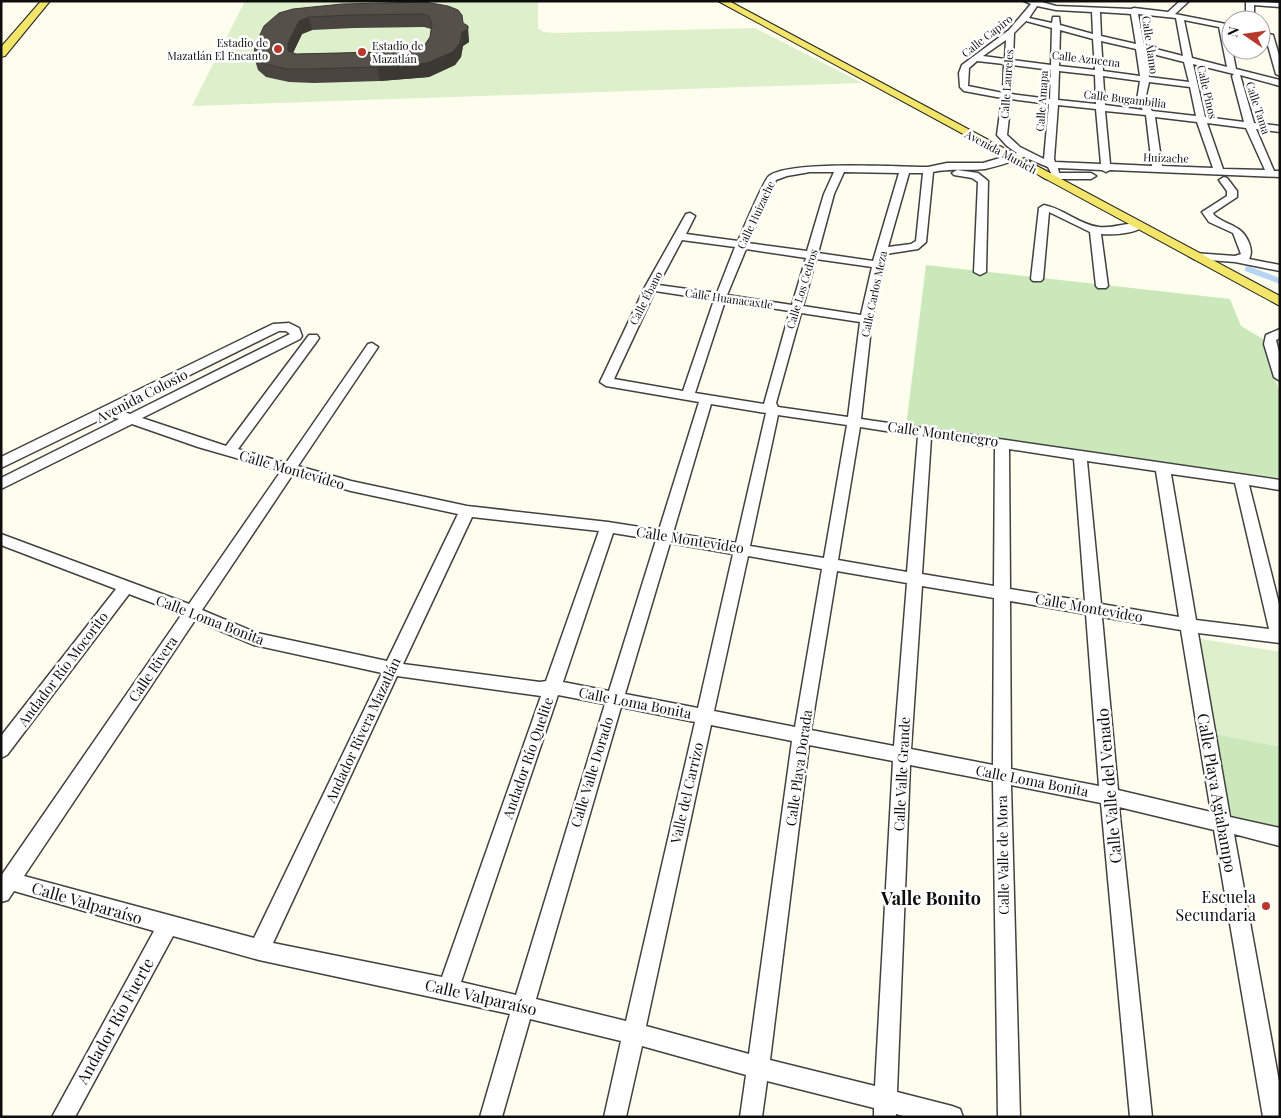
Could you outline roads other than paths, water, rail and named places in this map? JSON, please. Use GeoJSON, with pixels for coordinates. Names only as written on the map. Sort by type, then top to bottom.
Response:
{"type":"FeatureCollection","features":[{"type":"Feature","properties":{"kind":"main road"},"geometry":{"type":"LineString","coordinates":[[1,54],[46,1]]}},
{"type":"Feature","properties":{"kind":"main road","name":"Avenida Munich"},"geometry":{"type":"LineString","coordinates":[[722,1],[1013,158],[1052,173],[1139,226],[1280,302]]}},
{"type":"Feature","properties":{"kind":"street"},"geometry":{"type":"LineString","coordinates":[[1113,1],[1116,10]]}},
{"type":"Feature","properties":{"kind":"street"},"geometry":{"type":"LineString","coordinates":[[1156,1],[1162,13]]}},
{"type":"Feature","properties":{"kind":"street"},"geometry":{"type":"LineString","coordinates":[[1175,15],[1185,1]]}},
{"type":"Feature","properties":{"kind":"street"},"geometry":{"type":"LineString","coordinates":[[1031,2],[1056,8],[1072,5],[1096,10],[1134,10],[1162,13],[1221,25]]}},
{"type":"Feature","properties":{"kind":"street","name":"Calle Capiro"},"geometry":{"type":"LineString","coordinates":[[967,89],[964,87],[963,73],[965,67],[1025,20],[1031,2]]}},
{"type":"Feature","properties":{"kind":"street"},"geometry":{"type":"LineString","coordinates":[[1250,2],[1280,6]]}},
{"type":"Feature","properties":{"kind":"street","name":"Calle Amapa"},"geometry":{"type":"LineString","coordinates":[[1052,173],[1049,159],[1056,66],[1056,8]]}},
{"type":"Feature","properties":{"kind":"street"},"geometry":{"type":"LineString","coordinates":[[1096,10],[1106,168]]}},
{"type":"Feature","properties":{"kind":"street","name":"Calle Álamo"},"geometry":{"type":"LineString","coordinates":[[1134,10],[1144,78],[1141,100],[1150,114],[1152,139],[1158,170]]}},
{"type":"Feature","properties":{"kind":"street","name":"Calle Pinos"},"geometry":{"type":"LineString","coordinates":[[1175,15],[1201,120],[1222,176],[1232,191],[1232,197],[1207,212],[1212,220],[1229,226],[1240,234],[1246,256],[1236,259]]}},
{"type":"Feature","properties":{"kind":"street"},"geometry":{"type":"LineString","coordinates":[[1025,20],[1280,85]]}},
{"type":"Feature","properties":{"kind":"street","name":"Calle Laureles"},"geometry":{"type":"LineString","coordinates":[[1010,33],[1010,61],[1002,135],[1004,140],[1025,153]]}},
{"type":"Feature","properties":{"kind":"street"},"geometry":{"type":"LineString","coordinates":[[1271,50],[1280,74]]}},
{"type":"Feature","properties":{"kind":"street","name":"Calle Azucena"},"geometry":{"type":"LineString","coordinates":[[975,58],[1056,66],[1193,85]]}},
{"type":"Feature","properties":{"kind":"street","name":"Calle Tama"},"geometry":{"type":"LineString","coordinates":[[1232,60],[1234,73],[1250,126],[1276,174]]}},
{"type":"Feature","properties":{"kind":"street","name":"Calle Bugambilia"},"geometry":{"type":"LineString","coordinates":[[967,89],[1007,96],[1280,129]]}},
{"type":"Feature","properties":{"kind":"street","name":"Calle Huizache"},"geometry":{"type":"LineString","coordinates":[[688,396],[721,298],[772,178],[796,170],[928,170],[947,166],[983,166],[1025,153]]}},
{"type":"Feature","properties":{"kind":"street"},"geometry":{"type":"LineString","coordinates":[[1025,153],[1052,173],[1147,173]]}},
{"type":"Feature","properties":{"kind":"street"},"geometry":{"type":"LineString","coordinates":[[977,176],[976,170],[983,166]]}},
{"type":"Feature","properties":{"kind":"street","name":"Huizache"},"geometry":{"type":"LineString","coordinates":[[1092,172],[1106,168],[1147,173],[1222,176],[1276,174]]}},
{"type":"Feature","properties":{"kind":"street","name":"Calle Los Cedros"},"geometry":{"type":"LineString","coordinates":[[774,410],[770,403],[796,308],[830,194],[840,170]]}},
{"type":"Feature","properties":{"kind":"street","name":"Calle Carlos Meza"},"geometry":{"type":"LineString","coordinates":[[854,421],[866,319],[878,265],[905,170]]}},
{"type":"Feature","properties":{"kind":"street"},"geometry":{"type":"LineString","coordinates":[[882,251],[914,247],[921,242],[928,170],[977,176],[983,181],[980,272]]}},
{"type":"Feature","properties":{"kind":"street","name":"Huizache"},"geometry":{"type":"LineString","coordinates":[[1147,173],[1158,170],[1280,182]]}},
{"type":"Feature","properties":{"kind":"street"},"geometry":{"type":"LineString","coordinates":[[1037,279],[1043,209],[1055,211],[1094,230],[1111,231],[1139,226]]}},
{"type":"Feature","properties":{"kind":"street","name":"Calle Ébano"},"geometry":{"type":"LineString","coordinates":[[606,382],[651,287],[690,216]]}},
{"type":"Feature","properties":{"kind":"street"},"geometry":{"type":"LineString","coordinates":[[1094,230],[1102,286]]}},
{"type":"Feature","properties":{"kind":"street"},"geometry":{"type":"LineString","coordinates":[[679,236],[813,254],[878,265]]}},
{"type":"Feature","properties":{"kind":"street"},"geometry":{"type":"LineString","coordinates":[[1194,256],[1236,259],[1280,268]]}},
{"type":"Feature","properties":{"kind":"street","name":"Calle Huanacaxtle"},"geometry":{"type":"LineString","coordinates":[[651,287],[866,319]]}},
{"type":"Feature","properties":{"kind":"street","name":"Avenida Colosio"},"geometry":{"type":"LineString","coordinates":[[1,462],[277,327],[293,328],[295,331],[296,336],[1,484]]}},
{"type":"Feature","properties":{"kind":"street"},"geometry":{"type":"LineString","coordinates":[[1280,333],[1270,338],[1270,344],[1280,377]]}},
{"type":"Feature","properties":{"kind":"street"},"geometry":{"type":"LineString","coordinates":[[229,452],[314,338]]}},
{"type":"Feature","properties":{"kind":"street","name":"Calle Rivera"},"geometry":{"type":"LineString","coordinates":[[5,887],[291,469],[372,347]]}},
{"type":"Feature","properties":{"kind":"street","name":"Calle Montenegro"},"geometry":{"type":"LineString","coordinates":[[606,382],[774,410],[1280,485]]}},
{"type":"Feature","properties":{"kind":"street","name":"Calle Valle Dorado"},"geometry":{"type":"LineString","coordinates":[[492,1117],[614,699],[706,399]]}},
{"type":"Feature","properties":{"kind":"street","name":"Valle del Carrizo"},"geometry":{"type":"LineString","coordinates":[[614,1117],[774,410]]}},
{"type":"Feature","properties":{"kind":"street","name":"Calle Montevideo"},"geometry":{"type":"LineString","coordinates":[[108,411],[229,452],[351,486],[467,511],[608,526],[1188,625],[1279,637]]}},
{"type":"Feature","properties":{"kind":"street","name":"Calle Playa Dorada"},"geometry":{"type":"LineString","coordinates":[[752,1117],[802,736],[854,421]]}},
{"type":"Feature","properties":{"kind":"street","name":"Calle Valle Grande"},"geometry":{"type":"LineString","coordinates":[[886,1109],[902,756],[925,432]]}},
{"type":"Feature","properties":{"kind":"street","name":"Calle Valle de Mora"},"geometry":{"type":"LineString","coordinates":[[1002,443],[1002,775],[1008,1117]]}},
{"type":"Feature","properties":{"kind":"street","name":"Calle Valle del Venado"},"geometry":{"type":"LineString","coordinates":[[1080,454],[1109,796],[1141,1117]]}},
{"type":"Feature","properties":{"kind":"street","name":"Calle Playa Agiabampo"},"geometry":{"type":"LineString","coordinates":[[1163,469],[1222,824],[1274,1117]]}},
{"type":"Feature","properties":{"kind":"street"},"geometry":{"type":"LineString","coordinates":[[1241,480],[1279,637]]}},
{"type":"Feature","properties":{"kind":"street","name":"Andador Rivera Mazatlán"},"geometry":{"type":"LineString","coordinates":[[259,950],[467,511]]}},
{"type":"Feature","properties":{"kind":"street","name":"Andador Río Quelite"},"geometry":{"type":"LineString","coordinates":[[448,989],[608,526]]}},
{"type":"Feature","properties":{"kind":"street","name":"Calle Loma Bonita"},"geometry":{"type":"LineString","coordinates":[[5,546],[192,612],[254,639],[392,669],[540,689],[552,688],[704,716],[1109,796],[1280,837]]}},
{"type":"Feature","properties":{"kind":"street","name":"Andador Río Mocorito"},"geometry":{"type":"LineString","coordinates":[[1,750],[125,588]]}},
{"type":"Feature","properties":{"kind":"street","name":"Calle Valparaíso"},"geometry":{"type":"LineString","coordinates":[[5,887],[259,950],[448,989],[633,1033],[758,1068],[886,1109],[952,1117]]}},
{"type":"Feature","properties":{"kind":"street","name":"Andador Río Fuerte"},"geometry":{"type":"LineString","coordinates":[[63,1117],[167,926]]}},
{"type":"Feature","properties":{"kind":"waterway"},"geometry":{"type":"LineString","coordinates":[[1248,269],[1280,281]]}},
{"type":"Feature","properties":{"kind":"place","name":"Estadio de Mazatlán El Encanto"},"geometry":{"type":"Point","coordinates":[278,49]}},
{"type":"Feature","properties":{"kind":"place","name":"Estadio de Mazatlán"},"geometry":{"type":"Point","coordinates":[362,52]}},
{"type":"Feature","properties":{"kind":"place","name":"Escuela Secundaria"},"geometry":{"type":"Point","coordinates":[1266,906]}},
{"type":"Feature","properties":{"kind":"district","name":"Valle Bonito"},"geometry":{"type":"Point","coordinates":[931,899]}}]}
